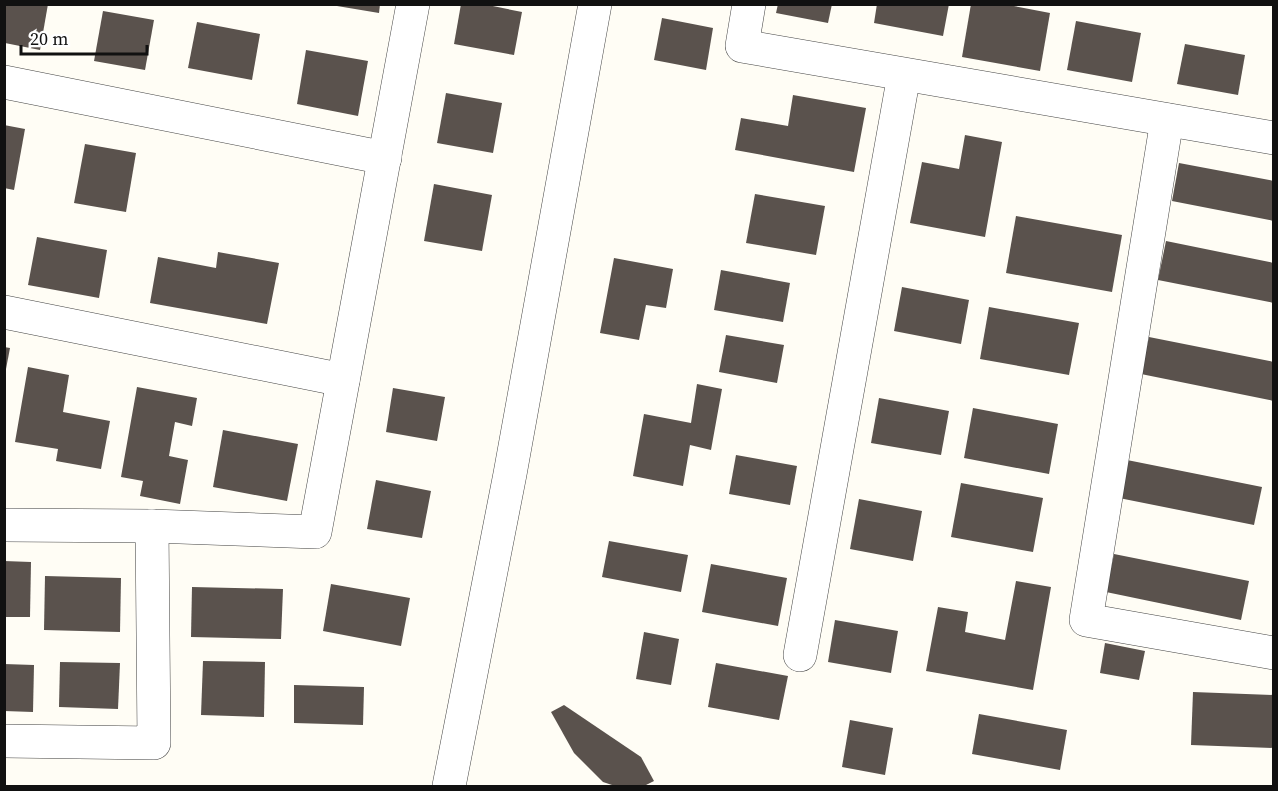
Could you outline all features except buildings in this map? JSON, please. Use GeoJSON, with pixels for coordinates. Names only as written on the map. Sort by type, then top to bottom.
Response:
{"type":"FeatureCollection","features":[{"type":"Feature","properties":{"kind":"street"},"geometry":{"type":"LineString","coordinates":[[4,525],[152,526],[315,532],[413,4]]}},
{"type":"Feature","properties":{"kind":"street"},"geometry":{"type":"LineString","coordinates":[[449,786],[512,462],[595,4]]}},
{"type":"Feature","properties":{"kind":"street"},"geometry":{"type":"LineString","coordinates":[[749,4],[742,46],[1274,138]]}},
{"type":"Feature","properties":{"kind":"street"},"geometry":{"type":"LineString","coordinates":[[800,655],[904,75]]}},
{"type":"Feature","properties":{"kind":"street"},"geometry":{"type":"LineString","coordinates":[[4,82],[385,158]]}},
{"type":"Feature","properties":{"kind":"street"},"geometry":{"type":"LineString","coordinates":[[1167,120],[1086,620],[1274,653]]}},
{"type":"Feature","properties":{"kind":"street"},"geometry":{"type":"LineString","coordinates":[[4,312],[343,381]]}},
{"type":"Feature","properties":{"kind":"street"},"geometry":{"type":"LineString","coordinates":[[4,741],[154,743],[152,526]]}}]}
